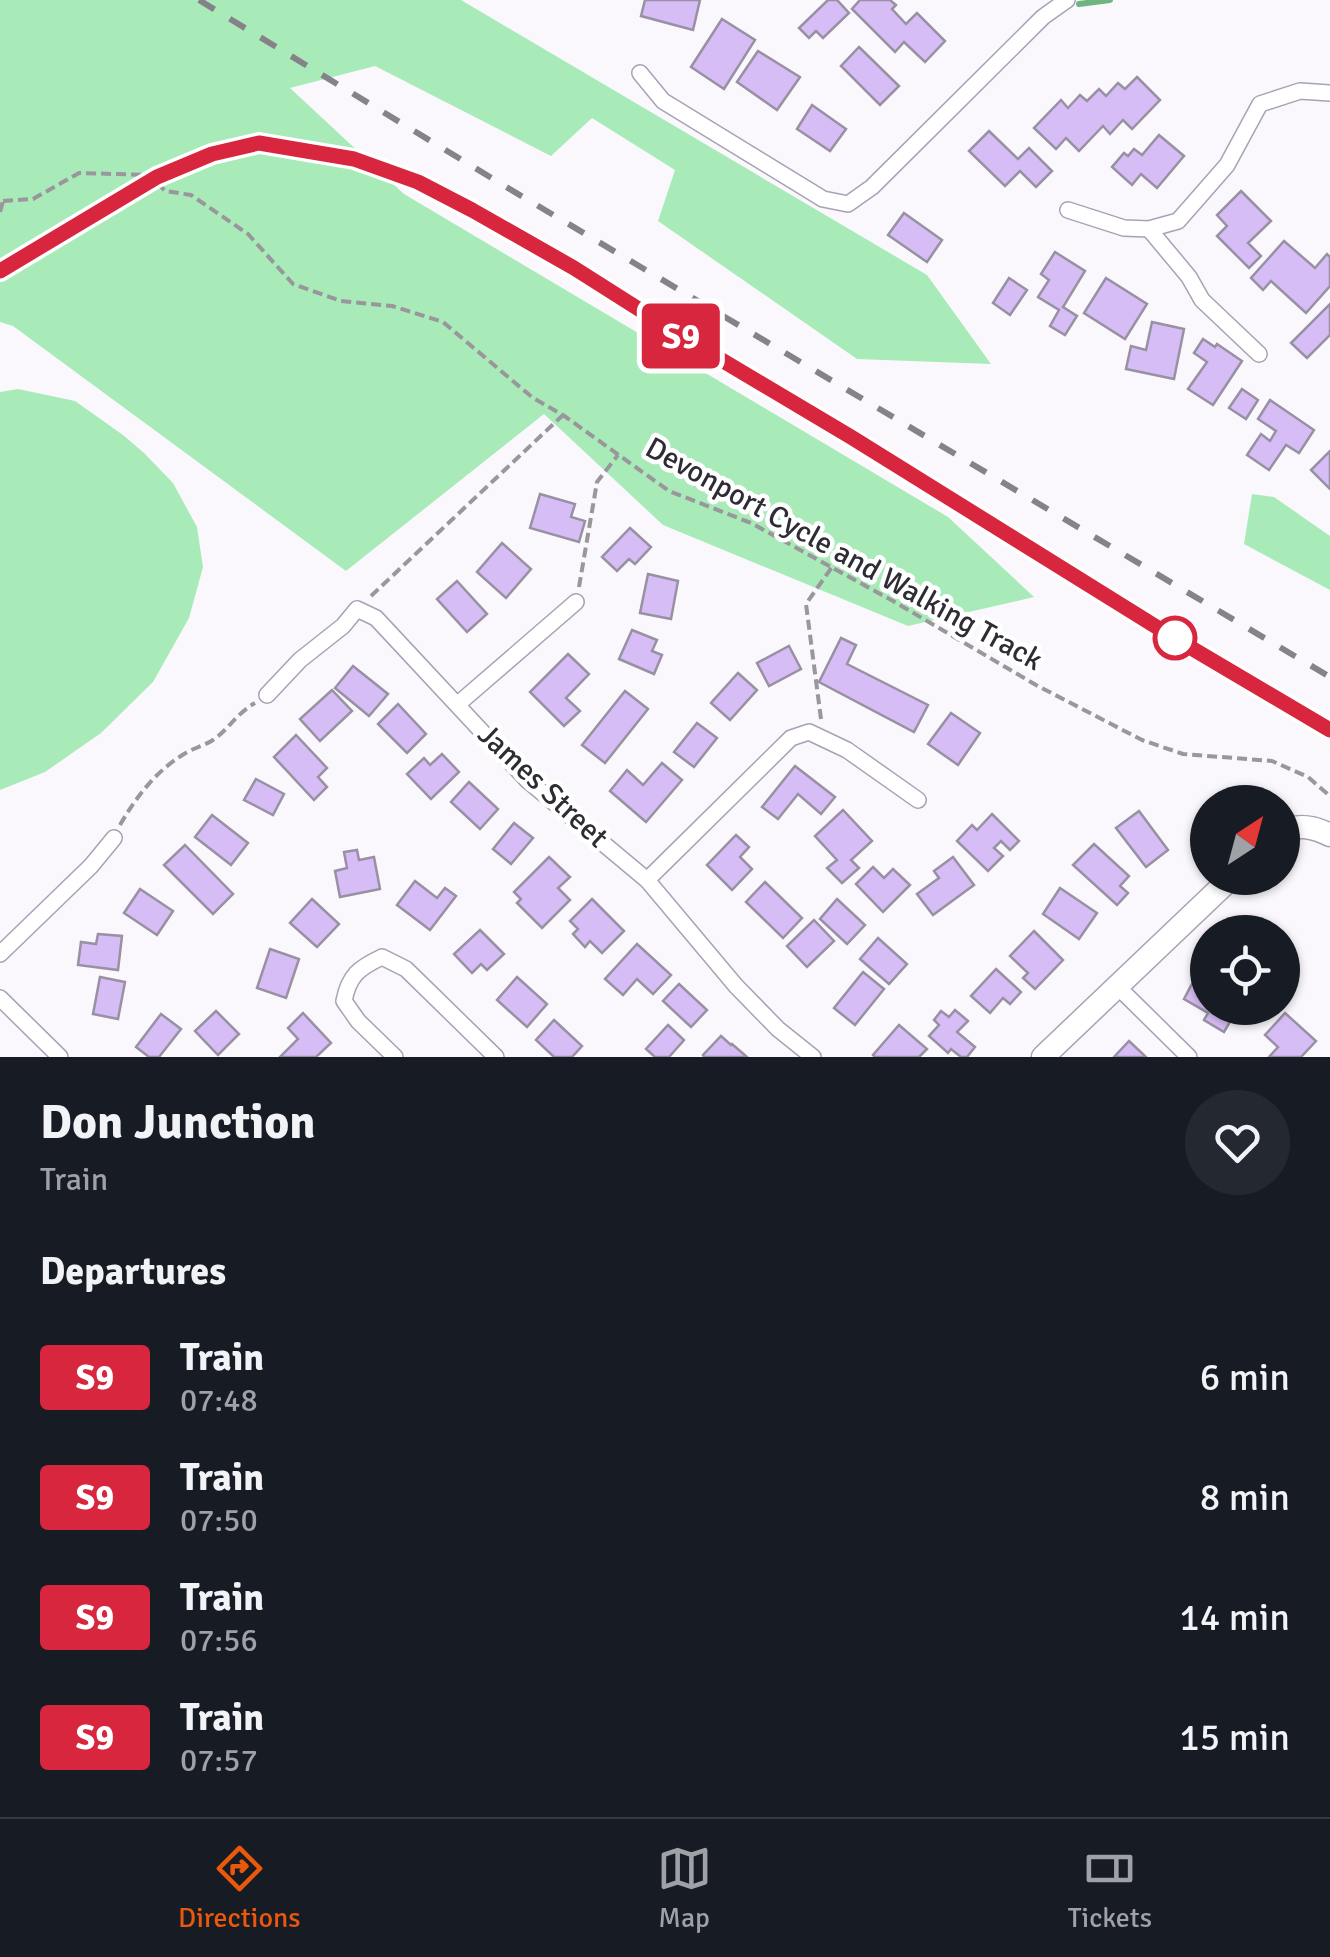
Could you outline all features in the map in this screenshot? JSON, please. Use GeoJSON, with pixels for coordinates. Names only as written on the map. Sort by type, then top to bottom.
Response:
{"type":"FeatureCollection","features":[{"type":"Feature","properties":{"kind":"street"},"geometry":{"type":"LineString","coordinates":[[640,72],[663,101],[823,199],[848,204],[872,186],[1043,17],[1067,0]]}},
{"type":"Feature","properties":{"kind":"street"},"geometry":{"type":"LineString","coordinates":[[1068,210],[1124,228],[1149,229],[1178,221],[1227,164],[1260,104],[1300,91],[1330,93]]}},
{"type":"Feature","properties":{"kind":"street"},"geometry":{"type":"LineString","coordinates":[[1149,229],[1189,277],[1202,300],[1259,354]]}},
{"type":"Feature","properties":{"kind":"street"},"geometry":{"type":"LineString","coordinates":[[458,704],[576,602]]}},
{"type":"Feature","properties":{"kind":"street"},"geometry":{"type":"LineString","coordinates":[[267,696],[357,609]]}},
{"type":"Feature","properties":{"kind":"street","name":"James Street"},"geometry":{"type":"LineString","coordinates":[[357,609],[376,618],[527,780],[647,880],[736,986],[778,1029],[813,1057]]}},
{"type":"Feature","properties":{"kind":"street"},"geometry":{"type":"LineString","coordinates":[[647,880],[791,738],[808,732],[846,750],[918,800]]}},
{"type":"Feature","properties":{"kind":"street"},"geometry":{"type":"LineString","coordinates":[[1300,828],[1314,827],[1330,836]]}},
{"type":"Feature","properties":{"kind":"street"},"geometry":{"type":"LineString","coordinates":[[0,954],[91,866],[114,838]]}},
{"type":"Feature","properties":{"kind":"street"},"geometry":{"type":"LineString","coordinates":[[1043,1057],[1213,895]]}},
{"type":"Feature","properties":{"kind":"street"},"geometry":{"type":"LineString","coordinates":[[395,1057],[358,1021],[344,1000],[347,984],[363,966],[382,958],[406,969],[496,1057]]}},
{"type":"Feature","properties":{"kind":"street"},"geometry":{"type":"LineString","coordinates":[[1118,986],[1189,1057]]}},
{"type":"Feature","properties":{"kind":"street"},"geometry":{"type":"LineString","coordinates":[[0,998],[60,1057]]}},
{"type":"Feature","properties":{"kind":"path","name":"Devonport Cycle and Walking Track"},"geometry":{"type":"LineString","coordinates":[[0,212],[2,199],[33,199],[79,173],[151,176],[165,191],[191,195],[248,234],[293,284],[342,301],[392,306],[443,322],[532,398],[563,415],[669,491],[751,524],[1036,685],[1142,740],[1183,754],[1272,761],[1308,776],[1330,796]]}},
{"type":"Feature","properties":{"kind":"path"},"geometry":{"type":"LineString","coordinates":[[357,609],[563,415]]}},
{"type":"Feature","properties":{"kind":"path"},"geometry":{"type":"LineString","coordinates":[[576,602],[597,482],[618,455]]}},
{"type":"Feature","properties":{"kind":"path"},"geometry":{"type":"LineString","coordinates":[[824,738],[806,604],[832,568]]}},
{"type":"Feature","properties":{"kind":"path"},"geometry":{"type":"LineString","coordinates":[[114,838],[134,803],[160,770],[214,739],[240,712],[267,696]]}},
{"type":"Feature","properties":{"kind":"green space"},"geometry":{"type":"Polygon","coordinates":[[[0,0],[461,0],[927,275],[991,364],[857,359],[658,221],[675,170],[592,118],[551,156],[375,66],[290,88],[404,194],[948,517],[1034,597],[908,626],[663,525],[544,414],[346,571],[13,326],[0,322],[0,0]]]}},
{"type":"Feature","properties":{"kind":"green space"},"geometry":{"type":"Polygon","coordinates":[[[18,389],[75,401],[144,453],[173,483],[197,527],[203,567],[189,618],[153,682],[101,733],[45,772],[0,790],[0,392],[18,389]]]}},
{"type":"Feature","properties":{"kind":"green space"},"geometry":{"type":"Polygon","coordinates":[[[1252,494],[1274,497],[1330,536],[1330,590],[1244,544],[1252,494]]]}},
{"type":"Feature","properties":{"kind":"building"},"geometry":{"type":"Polygon","coordinates":[[[645,0],[700,0],[693,30],[641,16],[645,0]]]}},
{"type":"Feature","properties":{"kind":"building"},"geometry":{"type":"Polygon","coordinates":[[[828,0],[837,0],[849,13],[823,38],[816,31],[809,38],[799,28],[828,0]]]}},
{"type":"Feature","properties":{"kind":"building"},"geometry":{"type":"Polygon","coordinates":[[[860,0],[890,0],[896,5],[892,9],[906,24],[917,13],[945,41],[925,62],[904,42],[895,52],[852,9],[860,0]]]}},
{"type":"Feature","properties":{"kind":"building"},"geometry":{"type":"Polygon","coordinates":[[[722,19],[755,40],[724,89],[691,67],[722,19]]]}},
{"type":"Feature","properties":{"kind":"building"},"geometry":{"type":"Polygon","coordinates":[[[859,47],[899,86],[880,105],[841,66],[859,47]]]}},
{"type":"Feature","properties":{"kind":"building"},"geometry":{"type":"Polygon","coordinates":[[[758,51],[800,77],[777,110],[737,82],[758,51]]]}},
{"type":"Feature","properties":{"kind":"building"},"geometry":{"type":"Polygon","coordinates":[[[1137,77],[1160,100],[1132,129],[1123,120],[1110,134],[1103,126],[1079,151],[1066,138],[1056,149],[1034,128],[1061,100],[1068,108],[1080,95],[1087,101],[1099,89],[1106,96],[1118,83],[1125,89],[1137,77]]]}},
{"type":"Feature","properties":{"kind":"building"},"geometry":{"type":"Polygon","coordinates":[[[812,105],[846,129],[830,151],[797,129],[812,105]]]}},
{"type":"Feature","properties":{"kind":"building"},"geometry":{"type":"Polygon","coordinates":[[[989,131],[1018,159],[1029,148],[1052,171],[1036,187],[1020,171],[1005,186],[969,151],[989,131]]]}},
{"type":"Feature","properties":{"kind":"building"},"geometry":{"type":"Polygon","coordinates":[[[1159,135],[1184,156],[1157,188],[1141,174],[1132,185],[1112,167],[1124,153],[1128,156],[1134,149],[1142,155],[1159,135]]]}},
{"type":"Feature","properties":{"kind":"building"},"geometry":{"type":"Polygon","coordinates":[[[1241,191],[1271,221],[1248,243],[1261,256],[1249,268],[1217,236],[1227,226],[1217,215],[1241,191]]]}},
{"type":"Feature","properties":{"kind":"building"},"geometry":{"type":"Polygon","coordinates":[[[904,213],[942,240],[927,262],[888,235],[904,213]]]}},
{"type":"Feature","properties":{"kind":"building"},"geometry":{"type":"Polygon","coordinates":[[[1284,241],[1315,268],[1327,254],[1330,257],[1330,286],[1306,313],[1271,281],[1263,290],[1251,278],[1284,241]]]}},
{"type":"Feature","properties":{"kind":"building"},"geometry":{"type":"Polygon","coordinates":[[[1055,252],[1085,271],[1063,307],[1077,316],[1065,335],[1050,326],[1059,310],[1038,297],[1049,280],[1041,274],[1055,252]]]}},
{"type":"Feature","properties":{"kind":"building"},"geometry":{"type":"Polygon","coordinates":[[[1009,278],[1027,290],[1010,315],[993,303],[1009,278]]]}},
{"type":"Feature","properties":{"kind":"building"},"geometry":{"type":"Polygon","coordinates":[[[1106,278],[1147,304],[1125,339],[1084,313],[1106,278]]]}},
{"type":"Feature","properties":{"kind":"building"},"geometry":{"type":"Polygon","coordinates":[[[1330,304],[1330,335],[1307,358],[1291,343],[1330,304]]]}},
{"type":"Feature","properties":{"kind":"building"},"geometry":{"type":"Polygon","coordinates":[[[1152,322],[1184,329],[1174,379],[1126,369],[1131,346],[1146,350],[1152,322]]]}},
{"type":"Feature","properties":{"kind":"building"},"geometry":{"type":"Polygon","coordinates":[[[1203,339],[1242,361],[1213,405],[1188,389],[1207,362],[1194,353],[1203,339]]]}},
{"type":"Feature","properties":{"kind":"building"},"geometry":{"type":"Polygon","coordinates":[[[1242,389],[1258,400],[1246,419],[1229,408],[1242,389]]]}},
{"type":"Feature","properties":{"kind":"building"},"geometry":{"type":"Polygon","coordinates":[[[1270,400],[1314,430],[1299,453],[1286,445],[1269,470],[1247,455],[1261,434],[1270,441],[1276,431],[1258,419],[1270,400]]]}},
{"type":"Feature","properties":{"kind":"building"},"geometry":{"type":"Polygon","coordinates":[[[1330,451],[1330,489],[1311,470],[1330,451]]]}},
{"type":"Feature","properties":{"kind":"building"},"geometry":{"type":"Polygon","coordinates":[[[540,494],[575,504],[571,517],[585,521],[579,542],[530,528],[540,494]]]}},
{"type":"Feature","properties":{"kind":"building"},"geometry":{"type":"Polygon","coordinates":[[[630,528],[651,547],[635,564],[629,559],[617,571],[602,557],[630,528]]]}},
{"type":"Feature","properties":{"kind":"building"},"geometry":{"type":"Polygon","coordinates":[[[502,543],[531,569],[506,598],[477,572],[502,543]]]}},
{"type":"Feature","properties":{"kind":"building"},"geometry":{"type":"Polygon","coordinates":[[[648,574],[678,581],[671,619],[640,613],[648,574]]]}},
{"type":"Feature","properties":{"kind":"building"},"geometry":{"type":"Polygon","coordinates":[[[457,581],[487,614],[467,632],[437,599],[457,581]]]}},
{"type":"Feature","properties":{"kind":"building"},"geometry":{"type":"Polygon","coordinates":[[[632,630],[657,640],[652,651],[662,655],[654,674],[619,659],[632,630]]]}},
{"type":"Feature","properties":{"kind":"building"},"geometry":{"type":"Polygon","coordinates":[[[841,638],[856,645],[847,664],[928,705],[914,732],[819,682],[841,638]]]}},
{"type":"Feature","properties":{"kind":"building"},"geometry":{"type":"Polygon","coordinates":[[[789,646],[801,669],[769,686],[757,663],[789,646]]]}},
{"type":"Feature","properties":{"kind":"building"},"geometry":{"type":"Polygon","coordinates":[[[568,654],[589,674],[566,698],[580,711],[564,726],[530,692],[568,654]]]}},
{"type":"Feature","properties":{"kind":"building"},"geometry":{"type":"Polygon","coordinates":[[[353,666],[388,694],[369,716],[335,688],[353,666]]]}},
{"type":"Feature","properties":{"kind":"building"},"geometry":{"type":"Polygon","coordinates":[[[738,673],[757,690],[730,720],[711,703],[738,673]]]}},
{"type":"Feature","properties":{"kind":"building"},"geometry":{"type":"Polygon","coordinates":[[[332,690],[352,711],[320,741],[300,719],[332,690]]]}},
{"type":"Feature","properties":{"kind":"building"},"geometry":{"type":"Polygon","coordinates":[[[625,691],[648,709],[605,763],[582,745],[625,691]]]}},
{"type":"Feature","properties":{"kind":"building"},"geometry":{"type":"Polygon","coordinates":[[[398,704],[426,734],[407,753],[378,724],[398,704]]]}},
{"type":"Feature","properties":{"kind":"building"},"geometry":{"type":"Polygon","coordinates":[[[951,713],[980,733],[958,765],[928,744],[951,713]]]}},
{"type":"Feature","properties":{"kind":"building"},"geometry":{"type":"Polygon","coordinates":[[[697,723],[717,738],[694,767],[674,752],[697,723]]]}},
{"type":"Feature","properties":{"kind":"building"},"geometry":{"type":"Polygon","coordinates":[[[296,735],[327,768],[318,777],[327,787],[314,800],[274,757],[296,735]]]}},
{"type":"Feature","properties":{"kind":"building"},"geometry":{"type":"Polygon","coordinates":[[[442,754],[459,772],[431,799],[407,774],[424,758],[430,765],[442,754]]]}},
{"type":"Feature","properties":{"kind":"building"},"geometry":{"type":"Polygon","coordinates":[[[662,763],[682,780],[646,822],[610,791],[627,770],[643,785],[662,763]]]}},
{"type":"Feature","properties":{"kind":"building"},"geometry":{"type":"Polygon","coordinates":[[[795,766],[835,797],[821,814],[798,794],[778,819],[762,807],[795,766]]]}},
{"type":"Feature","properties":{"kind":"building"},"geometry":{"type":"Polygon","coordinates":[[[256,779],[284,794],[273,815],[244,800],[256,779]]]}},
{"type":"Feature","properties":{"kind":"building"},"geometry":{"type":"Polygon","coordinates":[[[469,782],[498,809],[480,829],[451,802],[469,782]]]}},
{"type":"Feature","properties":{"kind":"building"},"geometry":{"type":"Polygon","coordinates":[[[843,810],[872,841],[851,860],[859,868],[842,883],[827,868],[837,860],[815,836],[843,810]]]}},
{"type":"Feature","properties":{"kind":"building"},"geometry":{"type":"Polygon","coordinates":[[[1139,811],[1168,850],[1146,867],[1116,828],[1139,811]]]}},
{"type":"Feature","properties":{"kind":"building"},"geometry":{"type":"Polygon","coordinates":[[[992,814],[1019,841],[1010,850],[1001,841],[994,848],[1003,856],[988,871],[957,841],[972,825],[977,830],[992,814]]]}},
{"type":"Feature","properties":{"kind":"building"},"geometry":{"type":"Polygon","coordinates":[[[212,815],[248,843],[231,865],[195,837],[212,815]]]}},
{"type":"Feature","properties":{"kind":"building"},"geometry":{"type":"Polygon","coordinates":[[[514,823],[533,838],[511,864],[493,849],[514,823]]]}},
{"type":"Feature","properties":{"kind":"building"},"geometry":{"type":"Polygon","coordinates":[[[736,835],[749,847],[740,857],[752,869],[732,890],[707,865],[736,835]]]}},
{"type":"Feature","properties":{"kind":"building"},"geometry":{"type":"Polygon","coordinates":[[[1094,844],[1129,876],[1120,886],[1128,893],[1117,905],[1073,865],[1094,844]]]}},
{"type":"Feature","properties":{"kind":"building"},"geometry":{"type":"Polygon","coordinates":[[[185,845],[233,894],[213,914],[164,865],[185,845]]]}},
{"type":"Feature","properties":{"kind":"building"},"geometry":{"type":"Polygon","coordinates":[[[357,850],[359,860],[374,857],[380,889],[340,897],[335,871],[347,868],[344,852],[357,850]]]}},
{"type":"Feature","properties":{"kind":"building"},"geometry":{"type":"Polygon","coordinates":[[[549,857],[570,877],[558,888],[570,900],[542,928],[517,903],[521,899],[514,892],[549,857]]]}},
{"type":"Feature","properties":{"kind":"building"},"geometry":{"type":"Polygon","coordinates":[[[953,857],[974,885],[933,915],[917,894],[939,878],[934,871],[953,857]]]}},
{"type":"Feature","properties":{"kind":"building"},"geometry":{"type":"Polygon","coordinates":[[[873,867],[884,878],[893,869],[910,885],[883,912],[856,884],[873,867]]]}},
{"type":"Feature","properties":{"kind":"building"},"geometry":{"type":"Polygon","coordinates":[[[415,881],[437,898],[445,888],[456,896],[430,930],[397,905],[415,881]]]}},
{"type":"Feature","properties":{"kind":"building"},"geometry":{"type":"Polygon","coordinates":[[[765,882],[802,918],[783,938],[746,902],[765,882]]]}},
{"type":"Feature","properties":{"kind":"building"},"geometry":{"type":"Polygon","coordinates":[[[1060,888],[1097,913],[1079,939],[1043,914],[1060,888]]]}},
{"type":"Feature","properties":{"kind":"building"},"geometry":{"type":"Polygon","coordinates":[[[140,889],[173,911],[157,935],[124,913],[140,889]]]}},
{"type":"Feature","properties":{"kind":"building"},"geometry":{"type":"Polygon","coordinates":[[[312,899],[339,924],[317,947],[290,923],[312,899]]]}},
{"type":"Feature","properties":{"kind":"building"},"geometry":{"type":"Polygon","coordinates":[[[592,899],[624,931],[602,953],[590,941],[585,947],[573,934],[578,929],[570,921],[592,899]]]}},
{"type":"Feature","properties":{"kind":"building"},"geometry":{"type":"Polygon","coordinates":[[[837,899],[865,925],[847,944],[820,919],[837,899]]]}},
{"type":"Feature","properties":{"kind":"building"},"geometry":{"type":"Polygon","coordinates":[[[814,920],[834,941],[807,967],[787,946],[814,920]]]}},
{"type":"Feature","properties":{"kind":"building"},"geometry":{"type":"Polygon","coordinates":[[[480,930],[504,954],[487,970],[481,964],[472,973],[454,954],[480,930]]]}},
{"type":"Feature","properties":{"kind":"building"},"geometry":{"type":"Polygon","coordinates":[[[1034,931],[1063,960],[1035,989],[1023,978],[1028,973],[1010,956],[1034,931]]]}},
{"type":"Feature","properties":{"kind":"building"},"geometry":{"type":"Polygon","coordinates":[[[98,934],[122,936],[118,970],[78,965],[81,942],[96,944],[98,934]]]}},
{"type":"Feature","properties":{"kind":"building"},"geometry":{"type":"Polygon","coordinates":[[[878,938],[907,964],[889,984],[860,959],[878,938]]]}},
{"type":"Feature","properties":{"kind":"building"},"geometry":{"type":"Polygon","coordinates":[[[637,944],[671,975],[653,994],[637,979],[623,995],[605,979],[637,944]]]}},
{"type":"Feature","properties":{"kind":"building"},"geometry":{"type":"Polygon","coordinates":[[[270,949],[299,959],[286,998],[257,988],[270,949]]]}},
{"type":"Feature","properties":{"kind":"building"},"geometry":{"type":"Polygon","coordinates":[[[996,969],[1021,992],[1010,1004],[1003,998],[990,1013],[971,996],[996,969]]]}},
{"type":"Feature","properties":{"kind":"building"},"geometry":{"type":"Polygon","coordinates":[[[863,972],[884,989],[855,1025],[834,1008],[863,972]]]}},
{"type":"Feature","properties":{"kind":"building"},"geometry":{"type":"Polygon","coordinates":[[[100,977],[125,982],[118,1019],[93,1014],[100,977]]]}},
{"type":"Feature","properties":{"kind":"building"},"geometry":{"type":"Polygon","coordinates":[[[517,977],[547,1004],[527,1027],[497,1000],[517,977]]]}},
{"type":"Feature","properties":{"kind":"building"},"geometry":{"type":"Polygon","coordinates":[[[679,984],[707,1010],[691,1027],[663,1001],[679,984]]]}},
{"type":"Feature","properties":{"kind":"building"},"geometry":{"type":"Polygon","coordinates":[[[955,1010],[968,1021],[957,1032],[975,1047],[967,1057],[951,1049],[948,1053],[929,1036],[939,1025],[934,1020],[941,1011],[949,1017],[955,1010]]]}},
{"type":"Feature","properties":{"kind":"building"},"geometry":{"type":"Polygon","coordinates":[[[216,1011],[239,1034],[218,1055],[195,1031],[216,1011]]]}},
{"type":"Feature","properties":{"kind":"building"},"geometry":{"type":"Polygon","coordinates":[[[303,1013],[331,1043],[316,1057],[280,1057],[298,1039],[288,1028],[303,1013]]]}},
{"type":"Feature","properties":{"kind":"building"},"geometry":{"type":"Polygon","coordinates":[[[161,1014],[181,1029],[159,1057],[149,1057],[136,1047],[161,1014]]]}},
{"type":"Feature","properties":{"kind":"building"},"geometry":{"type":"Polygon","coordinates":[[[554,1020],[582,1046],[572,1057],[554,1057],[536,1040],[554,1020]]]}},
{"type":"Feature","properties":{"kind":"building"},"geometry":{"type":"Polygon","coordinates":[[[668,1025],[684,1040],[669,1057],[655,1057],[646,1049],[668,1025]]]}},
{"type":"Feature","properties":{"kind":"building"},"geometry":{"type":"Polygon","coordinates":[[[899,1025],[927,1049],[919,1057],[875,1057],[873,1055],[899,1025]]]}},
{"type":"Feature","properties":{"kind":"building"},"geometry":{"type":"Polygon","coordinates":[[[1274,1025],[1298,1025],[1316,1041],[1301,1057],[1269,1057],[1278,1047],[1265,1035],[1274,1025]]]}},
{"type":"Feature","properties":{"kind":"building"},"geometry":{"type":"Polygon","coordinates":[[[721,1036],[747,1057],[704,1057],[721,1036]]]}},
{"type":"Feature","properties":{"kind":"building"},"geometry":{"type":"Polygon","coordinates":[[[1129,1041],[1146,1057],[1114,1057],[1129,1041]]]}},
{"type":"Feature","properties":{"kind":"waterway"},"geometry":{"type":"LineString","coordinates":[[1079,4],[1110,0]]}},
{"type":"Feature","properties":{"kind":"railway"},"geometry":{"type":"LineString","coordinates":[[199,0],[1330,677]]}},
{"type":"Feature","properties":{"kind":"railway"},"geometry":{"type":"LineString","coordinates":[[0,270],[157,177],[211,154],[259,143],[354,159],[418,183],[574,269],[1330,730]]}},
{"type":"Feature","properties":{"kind":"train","name":"S9"},"geometry":{"type":"LineString","coordinates":[[0,271],[157,177],[212,154],[259,143],[354,159],[418,182],[574,268],[1330,730]]}}]}
